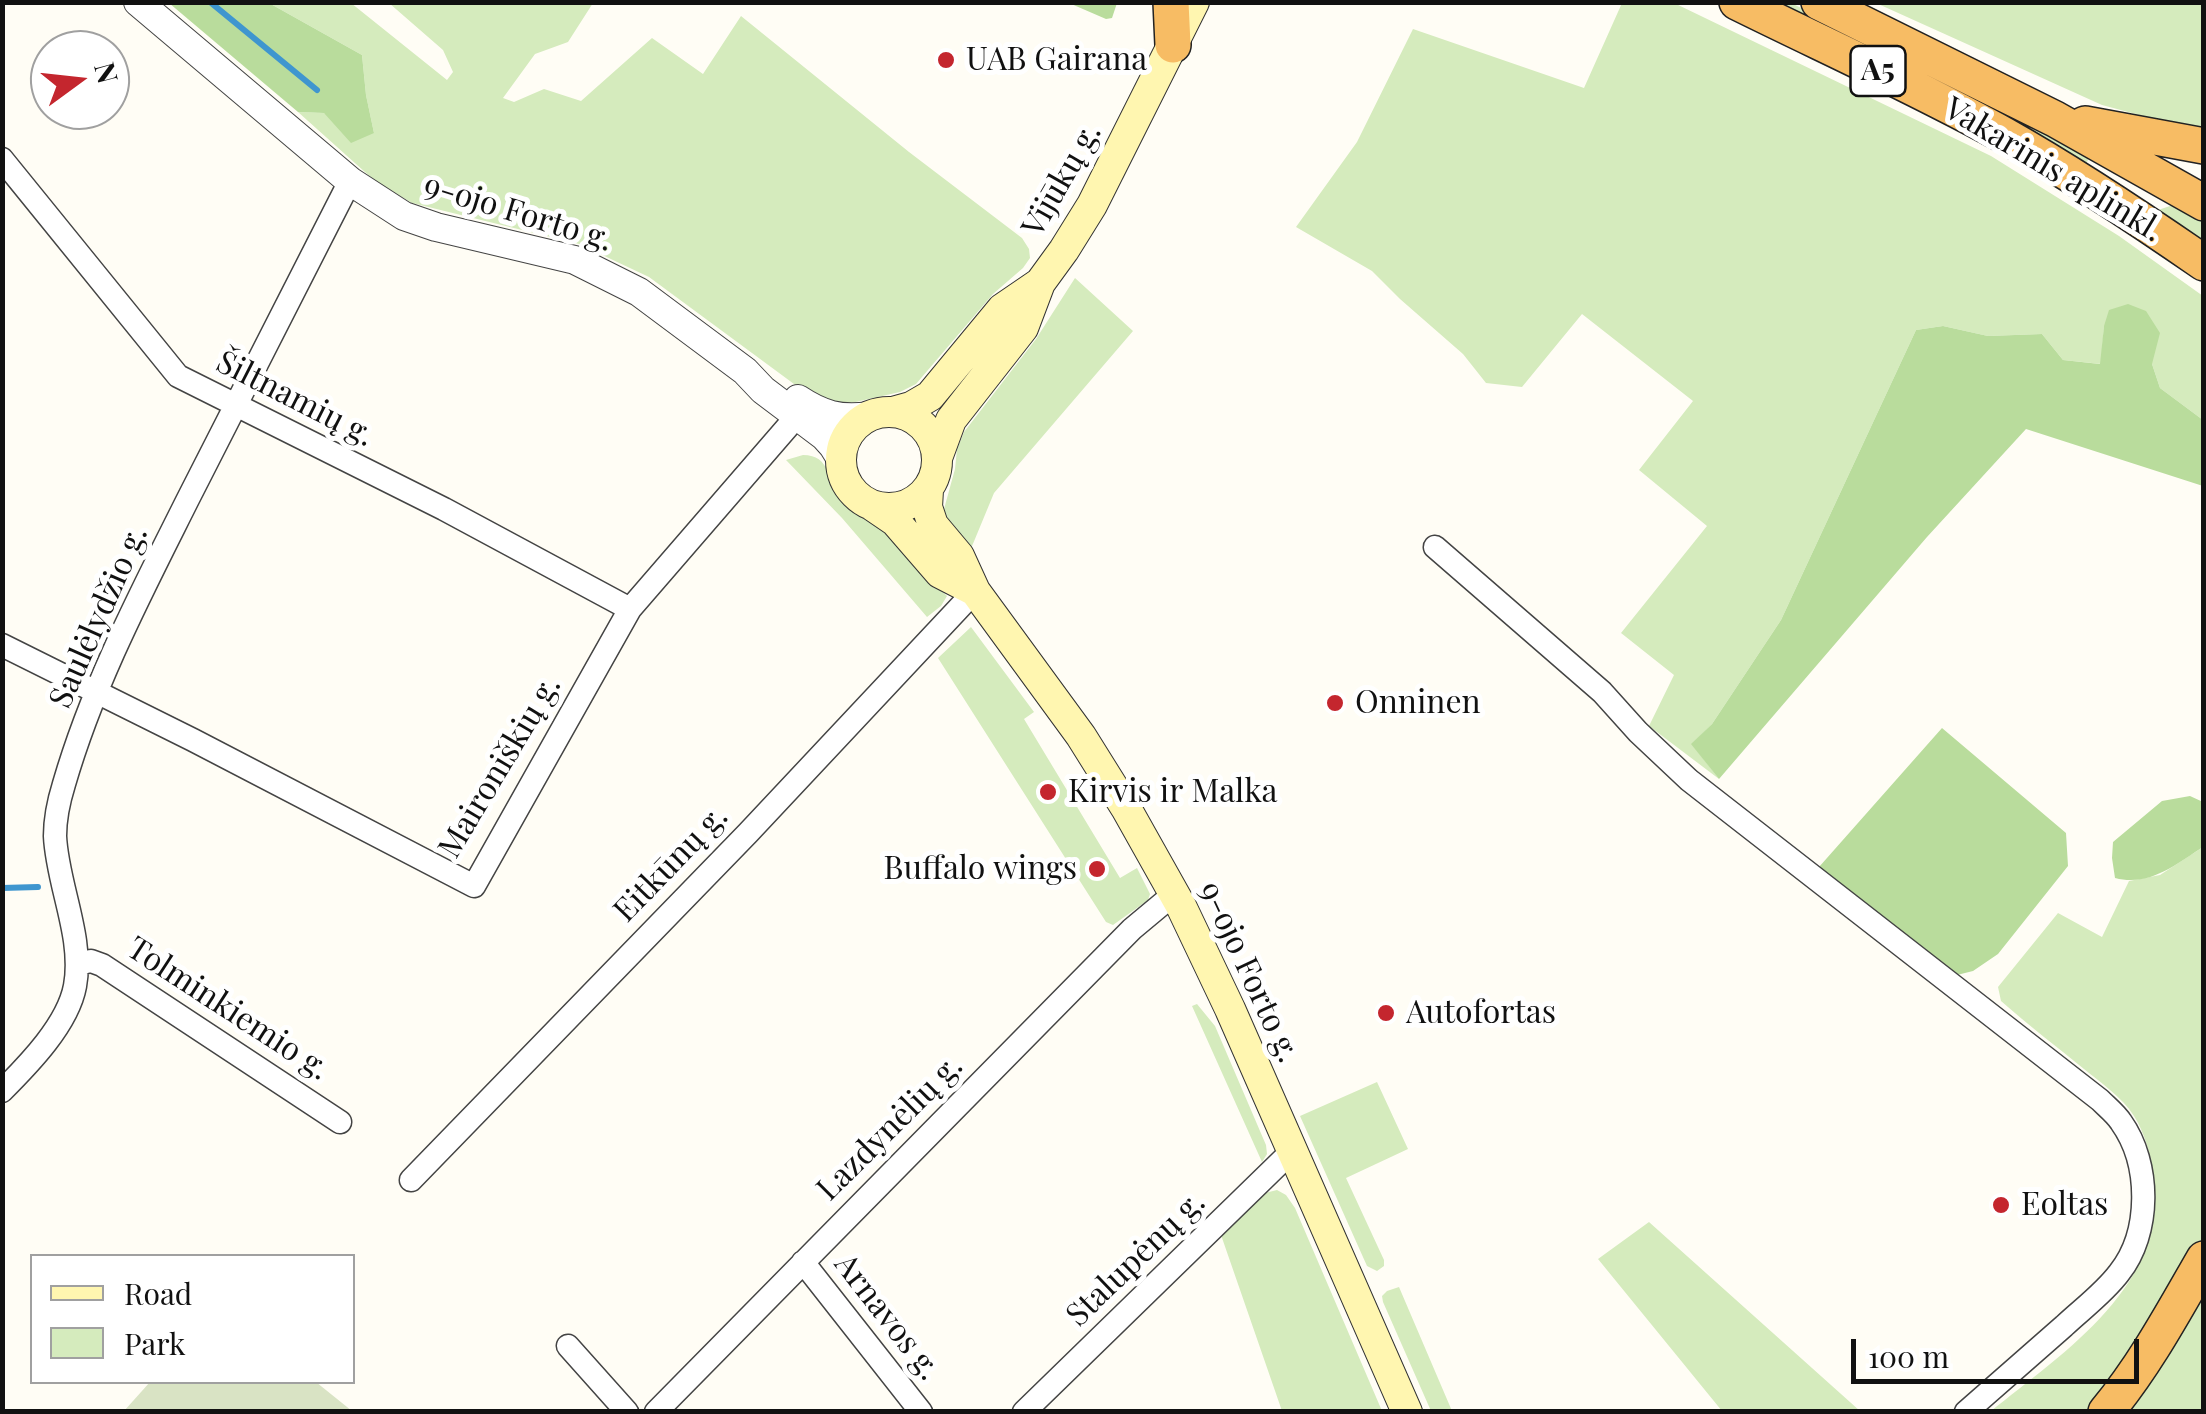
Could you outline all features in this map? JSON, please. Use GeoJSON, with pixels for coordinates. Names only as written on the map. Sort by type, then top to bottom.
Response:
{"type":"FeatureCollection","features":[{"type":"Feature","properties":{"kind":"highway"},"geometry":{"type":"LineString","coordinates":[[1171,2],[1174,45]]}},
{"type":"Feature","properties":{"kind":"highway","name":"Vakarinis aplinkl."},"geometry":{"type":"LineString","coordinates":[[1737,2],[2008,137],[2204,263]]}},
{"type":"Feature","properties":{"kind":"highway","name":"Vakarinis aplinkl."},"geometry":{"type":"LineString","coordinates":[[1818,2],[1852,12],[2204,203]]}},
{"type":"Feature","properties":{"kind":"highway"},"geometry":{"type":"LineString","coordinates":[[2055,119],[2204,146]]}},
{"type":"Feature","properties":{"kind":"highway"},"geometry":{"type":"LineString","coordinates":[[2106,1412],[2156,1342],[2204,1259]]}},
{"type":"Feature","properties":{"kind":"main road","name":"Vijūkų g."},"geometry":{"type":"LineString","coordinates":[[938,458],[952,420],[1023,328],[1040,284],[1092,205],[1194,2]]}},
{"type":"Feature","properties":{"kind":"main road","name":"Vijūkų g."},"geometry":{"type":"LineString","coordinates":[[881,414],[912,407],[930,396],[1002,309],[1040,284]]}},
{"type":"Feature","properties":{"kind":"main road"},"geometry":{"type":"LineString","coordinates":[[881,414],[907,415],[919,422],[935,444],[938,458],[928,490],[903,507],[888,509],[860,499],[843,474],[841,460],[843,446],[857,424],[881,414]]}},
{"type":"Feature","properties":{"kind":"main road","name":"9-ojo Forto g."},"geometry":{"type":"LineString","coordinates":[[928,490],[927,507],[933,525],[959,556],[975,591],[1081,736],[1174,894],[1230,1010],[1407,1412]]}},
{"type":"Feature","properties":{"kind":"main road","name":"9-ojo Forto g."},"geometry":{"type":"LineString","coordinates":[[873,506],[895,520],[940,573],[975,591]]}},
{"type":"Feature","properties":{"kind":"street","name":"9-ojo Forto g."},"geometry":{"type":"LineString","coordinates":[[138,2],[380,202],[404,216],[451,231],[575,260],[639,292],[745,370],[762,390],[805,413],[841,460]]}},
{"type":"Feature","properties":{"kind":"street","name":"Šiltnamių g."},"geometry":{"type":"LineString","coordinates":[[2,159],[178,376],[444,509],[630,609]]}},
{"type":"Feature","properties":{"kind":"street","name":"Saulėlydžio g."},"geometry":{"type":"LineString","coordinates":[[2,1091],[50,1036],[75,988],[77,964],[56,824],[64,782],[96,694],[134,607],[350,181]]}},
{"type":"Feature","properties":{"kind":"street"},"geometry":{"type":"LineString","coordinates":[[805,413],[836,418],[881,414]]}},
{"type":"Feature","properties":{"kind":"street","name":"Maironiškių g."},"geometry":{"type":"LineString","coordinates":[[2,646],[474,886],[630,609],[805,413]]}},
{"type":"Feature","properties":{"kind":"street"},"geometry":{"type":"LineString","coordinates":[[1435,547],[1602,692],[1689,780],[2086,1089],[2120,1120],[2132,1141],[2142,1181],[2143,1216],[2134,1247],[2120,1272],[2096,1297],[1966,1412]]}},
{"type":"Feature","properties":{"kind":"street","name":"Eitkūnų g."},"geometry":{"type":"LineString","coordinates":[[411,1180],[975,591]]}},
{"type":"Feature","properties":{"kind":"street","name":"Lazdynėlių g."},"geometry":{"type":"LineString","coordinates":[[656,1412],[1132,929],[1174,894]]}},
{"type":"Feature","properties":{"kind":"street","name":"Tolminkiemio g."},"geometry":{"type":"LineString","coordinates":[[77,964],[102,965],[340,1122]]}},
{"type":"Feature","properties":{"kind":"street","name":"Stalupėnų g."},"geometry":{"type":"LineString","coordinates":[[1024,1412],[1292,1152]]}},
{"type":"Feature","properties":{"kind":"street","name":"Arnavos g."},"geometry":{"type":"LineString","coordinates":[[803,1262],[920,1412]]}},
{"type":"Feature","properties":{"kind":"street"},"geometry":{"type":"LineString","coordinates":[[568,1346],[628,1412]]}},
{"type":"Feature","properties":{"kind":"green space"},"geometry":{"type":"Polygon","coordinates":[[[169,3],[269,3],[362,55],[374,133],[351,143],[324,113],[298,112],[169,3]]]}},
{"type":"Feature","properties":{"kind":"green space"},"geometry":{"type":"Polygon","coordinates":[[[269,3],[351,3],[447,80],[453,72],[443,50],[389,3],[593,3],[568,42],[535,54],[503,98],[514,102],[544,89],[581,101],[652,38],[703,74],[741,16],[1022,238],[1030,258],[993,294],[916,384],[900,392],[851,403],[830,403],[794,384],[649,277],[579,244],[412,203],[375,181],[298,112],[324,113],[374,133],[362,55],[269,3]]]}},
{"type":"Feature","properties":{"kind":"green space"},"geometry":{"type":"Polygon","coordinates":[[[1069,3],[1117,3],[1112,18],[1106,19],[1069,3]]]}},
{"type":"Feature","properties":{"kind":"green space"},"geometry":{"type":"Polygon","coordinates":[[[1622,3],[1674,3],[1991,156],[2119,236],[2203,296],[2203,420],[2160,388],[2152,364],[2104,326],[2101,364],[2063,360],[2042,334],[1988,336],[1943,326],[1916,330],[1781,620],[1712,724],[1692,744],[1719,779],[1649,726],[1674,675],[1621,633],[1707,526],[1639,470],[1693,401],[1582,314],[1522,387],[1486,383],[1463,354],[1372,271],[1296,227],[1357,142],[1413,29],[1584,88],[1622,3]]]}},
{"type":"Feature","properties":{"kind":"green space"},"geometry":{"type":"Polygon","coordinates":[[[1771,3],[1791,3],[2092,152],[2084,168],[1771,3]]]}},
{"type":"Feature","properties":{"kind":"green space"},"geometry":{"type":"Polygon","coordinates":[[[1876,3],[2203,3],[2203,132],[2102,105],[1876,3]]]}},
{"type":"Feature","properties":{"kind":"green space"},"geometry":{"type":"Polygon","coordinates":[[[2184,207],[2203,220],[2203,245],[2155,211],[2184,207]]]}},
{"type":"Feature","properties":{"kind":"green space"},"geometry":{"type":"Polygon","coordinates":[[[1075,278],[1133,331],[994,493],[970,551],[948,522],[944,509],[957,449],[964,432],[1036,339],[1075,278]]]}},
{"type":"Feature","properties":{"kind":"green space"},"geometry":{"type":"Polygon","coordinates":[[[2128,304],[2146,311],[2160,333],[2152,364],[2160,388],[2203,420],[2203,486],[2026,429],[1927,537],[1719,779],[1691,744],[1712,724],[1781,620],[1916,330],[1943,326],[1988,336],[2042,334],[2063,360],[2100,364],[2109,310],[2128,304]]]}},
{"type":"Feature","properties":{"kind":"green space"},"geometry":{"type":"Polygon","coordinates":[[[803,455],[824,464],[847,505],[888,530],[903,545],[947,596],[941,606],[927,617],[786,460],[803,455]]]}},
{"type":"Feature","properties":{"kind":"green space"},"geometry":{"type":"Polygon","coordinates":[[[971,627],[1034,712],[1024,719],[1120,878],[1137,868],[1150,894],[1148,900],[1113,925],[1106,922],[938,658],[971,627]]]}},
{"type":"Feature","properties":{"kind":"green space"},"geometry":{"type":"Polygon","coordinates":[[[1942,728],[2066,833],[2068,866],[1998,954],[1973,971],[1953,976],[1819,867],[1942,728]]]}},
{"type":"Feature","properties":{"kind":"green space"},"geometry":{"type":"Polygon","coordinates":[[[2190,796],[2203,802],[2203,847],[2151,877],[2115,878],[2113,842],[2162,801],[2190,796]]]}},
{"type":"Feature","properties":{"kind":"green space"},"geometry":{"type":"Polygon","coordinates":[[[2203,847],[2203,1240],[2173,1295],[2095,1411],[1990,1412],[2079,1339],[2106,1311],[2129,1281],[2146,1248],[2154,1212],[2150,1158],[2134,1116],[2111,1091],[2001,1001],[1998,987],[2058,913],[2102,937],[2129,881],[2160,875],[2203,847]]]}},
{"type":"Feature","properties":{"kind":"green space"},"geometry":{"type":"Polygon","coordinates":[[[1197,1004],[1215,1026],[1266,1145],[1267,1154],[1262,1162],[1192,1006],[1197,1004]]]}},
{"type":"Feature","properties":{"kind":"green space"},"geometry":{"type":"Polygon","coordinates":[[[1377,1082],[1408,1149],[1346,1178],[1384,1260],[1384,1266],[1377,1271],[1367,1266],[1300,1116],[1377,1082]]]}},
{"type":"Feature","properties":{"kind":"green space"},"geometry":{"type":"Polygon","coordinates":[[[1277,1190],[1295,1208],[1382,1411],[1282,1411],[1221,1235],[1261,1194],[1277,1190]]]}},
{"type":"Feature","properties":{"kind":"green space"},"geometry":{"type":"Polygon","coordinates":[[[1649,1222],[1860,1411],[1722,1411],[1598,1259],[1649,1222]]]}},
{"type":"Feature","properties":{"kind":"green space"},"geometry":{"type":"Polygon","coordinates":[[[2203,1278],[2203,1411],[2116,1412],[2203,1278]]]}},
{"type":"Feature","properties":{"kind":"green space"},"geometry":{"type":"Polygon","coordinates":[[[1399,1287],[1452,1411],[1431,1411],[1383,1302],[1387,1291],[1399,1287]]]}},
{"type":"Feature","properties":{"kind":"green space"},"geometry":{"type":"Polygon","coordinates":[[[148,1384],[318,1384],[352,1411],[124,1411],[148,1384]]]}},
{"type":"Feature","properties":{"kind":"waterway"},"geometry":{"type":"LineString","coordinates":[[210,2],[317,90]]}},
{"type":"Feature","properties":{"kind":"waterway"},"geometry":{"type":"LineString","coordinates":[[2,888],[38,887]]}},
{"type":"Feature","properties":{"kind":"place","name":"UAB Gairana"},"geometry":{"type":"Point","coordinates":[946,60]}},
{"type":"Feature","properties":{"kind":"place","name":"Onninen"},"geometry":{"type":"Point","coordinates":[1335,703]}},
{"type":"Feature","properties":{"kind":"place","name":"Kirvis ir Malka"},"geometry":{"type":"Point","coordinates":[1048,792]}},
{"type":"Feature","properties":{"kind":"place","name":"Buffalo wings"},"geometry":{"type":"Point","coordinates":[1097,869]}},
{"type":"Feature","properties":{"kind":"place","name":"Autofortas"},"geometry":{"type":"Point","coordinates":[1386,1013]}},
{"type":"Feature","properties":{"kind":"place","name":"Eoltas"},"geometry":{"type":"Point","coordinates":[2001,1205]}}]}
